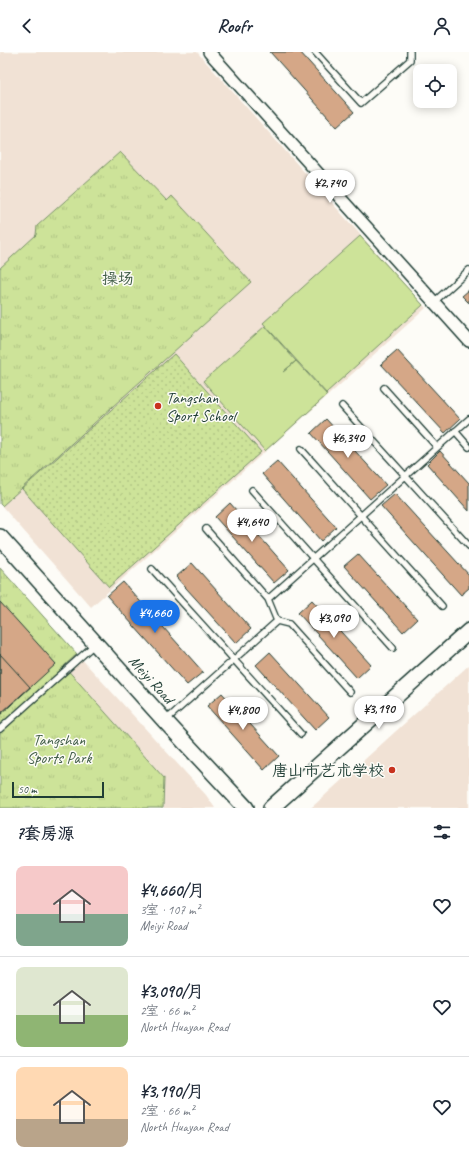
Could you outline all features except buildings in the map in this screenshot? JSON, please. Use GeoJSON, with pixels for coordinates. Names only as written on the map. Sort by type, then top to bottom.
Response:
{"type":"FeatureCollection","features":[{"type":"Feature","properties":{"kind":"street"},"geometry":{"type":"LineString","coordinates":[[209,52],[469,341]]}},
{"type":"Feature","properties":{"kind":"street","name":"Meiyi Road"},"geometry":{"type":"LineString","coordinates":[[0,537],[165,721],[246,808]]}},
{"type":"Feature","properties":{"kind":"street"},"geometry":{"type":"LineString","coordinates":[[271,808],[469,632]]}},
{"type":"Feature","properties":{"kind":"lane"},"geometry":{"type":"LineString","coordinates":[[315,52],[361,103],[410,60],[410,52]]}},
{"type":"Feature","properties":{"kind":"lane"},"geometry":{"type":"LineString","coordinates":[[434,302],[469,270]]}},
{"type":"Feature","properties":{"kind":"lane"},"geometry":{"type":"LineString","coordinates":[[384,388],[437,447]]}},
{"type":"Feature","properties":{"kind":"lane"},"geometry":{"type":"LineString","coordinates":[[342,406],[469,546]]}},
{"type":"Feature","properties":{"kind":"lane"},"geometry":{"type":"LineString","coordinates":[[268,599],[469,419]]}},
{"type":"Feature","properties":{"kind":"lane"},"geometry":{"type":"LineString","coordinates":[[455,431],[469,447]]}},
{"type":"Feature","properties":{"kind":"lane"},"geometry":{"type":"LineString","coordinates":[[301,449],[442,606]]}},
{"type":"Feature","properties":{"kind":"lane"},"geometry":{"type":"LineString","coordinates":[[252,490],[393,648]]}},
{"type":"Feature","properties":{"kind":"lane"},"geometry":{"type":"LineString","coordinates":[[206,529],[268,599],[277,621]]}},
{"type":"Feature","properties":{"kind":"lane"},"geometry":{"type":"LineString","coordinates":[[152,569],[301,734]]}},
{"type":"Feature","properties":{"kind":"lane"},"geometry":{"type":"LineString","coordinates":[[165,721],[277,621]]}},
{"type":"Feature","properties":{"kind":"lane"},"geometry":{"type":"LineString","coordinates":[[277,621],[289,624],[350,692]]}},
{"type":"Feature","properties":{"kind":"lane"},"geometry":{"type":"LineString","coordinates":[[0,729],[95,643]]}},
{"type":"Feature","properties":{"kind":"shaded area","name":"Tangshan Sport School"},"geometry":{"type":"Polygon","coordinates":[[[0,52],[197,52],[426,308],[91,607],[0,504],[0,52]]]}},
{"type":"Feature","properties":{"kind":"shaded area"},"geometry":{"type":"Polygon","coordinates":[[[77,654],[206,795],[215,808],[163,808],[164,778],[64,666],[77,654]]]}},
{"type":"Feature","properties":{"kind":"shaded area"},"geometry":{"type":"Polygon","coordinates":[[[469,665],[469,808],[311,808],[469,665]]]}},
{"type":"Feature","properties":{"kind":"green space","name":"操场"},"geometry":{"type":"Polygon","coordinates":[[[120,152],[167,201],[172,196],[251,282],[2,506],[0,504],[0,268],[36,235],[37,226],[120,152]]]}},
{"type":"Feature","properties":{"kind":"green space"},"geometry":{"type":"Polygon","coordinates":[[[360,236],[423,305],[326,393],[263,323],[360,236]]]}},
{"type":"Feature","properties":{"kind":"green space"},"geometry":{"type":"Polygon","coordinates":[[[265,326],[327,395],[265,451],[203,381],[265,326]]]}},
{"type":"Feature","properties":{"kind":"green space"},"geometry":{"type":"Polygon","coordinates":[[[174,354],[261,452],[109,587],[22,489],[174,354]]]}},
{"type":"Feature","properties":{"kind":"green space","name":"Tangshan Sports Park"},"geometry":{"type":"Polygon","coordinates":[[[0,568],[77,654],[64,666],[164,778],[163,808],[0,808],[0,568]]]}},
{"type":"Feature","properties":{"kind":"place","name":"Tangshan Sport School"},"geometry":{"type":"Point","coordinates":[158,406]}},
{"type":"Feature","properties":{"kind":"place","name":"唐山市艺术学校"},"geometry":{"type":"Point","coordinates":[392,770]}}]}
